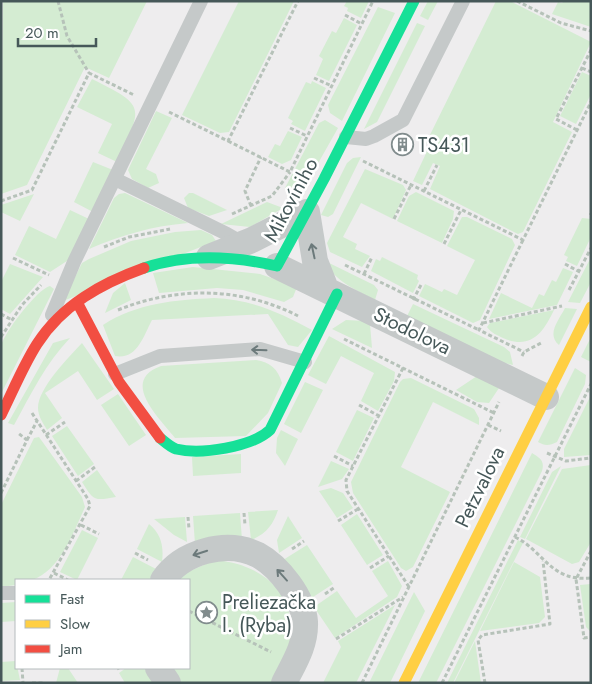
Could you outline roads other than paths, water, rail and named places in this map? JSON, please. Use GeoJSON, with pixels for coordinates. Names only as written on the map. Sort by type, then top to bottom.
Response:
{"type":"FeatureCollection","features":[{"type":"Feature","properties":{"kind":"street","name":"Mikovíniho"},"geometry":{"type":"LineString","coordinates":[[241,252],[277,266],[346,137],[414,1]]}},
{"type":"Feature","properties":{"kind":"street"},"geometry":{"type":"LineString","coordinates":[[1,415],[44,334],[77,302],[116,277],[146,267],[178,260],[201,259],[241,252],[307,212],[315,261],[332,291],[322,328],[275,423],[260,439],[244,446],[188,450],[171,447],[161,441],[115,374],[88,329],[77,302]]}},
{"type":"Feature","properties":{"kind":"street","name":"Stodolova"},"geometry":{"type":"LineString","coordinates":[[277,266],[332,291],[546,397]]}},
{"type":"Feature","properties":{"kind":"street","name":"Petzvalova"},"geometry":{"type":"LineString","coordinates":[[404,683],[591,307]]}},
{"type":"Feature","properties":{"kind":"street"},"geometry":{"type":"LineString","coordinates":[[164,579],[178,562],[205,551],[246,551],[259,556],[282,574],[302,608],[305,621],[303,643],[289,673]]}},
{"type":"Feature","properties":{"kind":"street"},"geometry":{"type":"LineString","coordinates":[[159,669],[168,683]]}},
{"type":"Feature","properties":{"kind":"lane"},"geometry":{"type":"LineString","coordinates":[[44,334],[74,262],[201,1]]}},
{"type":"Feature","properties":{"kind":"lane"},"geometry":{"type":"LineString","coordinates":[[346,137],[366,139],[403,120],[463,1]]}},
{"type":"Feature","properties":{"kind":"lane"},"geometry":{"type":"LineString","coordinates":[[114,180],[227,234],[234,238],[241,252]]}},
{"type":"Feature","properties":{"kind":"lane"},"geometry":{"type":"LineString","coordinates":[[115,374],[160,356],[260,349],[277,352],[305,362]]}},
{"type":"Feature","properties":{"kind":"lane"},"geometry":{"type":"LineString","coordinates":[[1,594],[15,593]]}},
{"type":"Feature","properties":{"kind":"place","name":"TS431"},"geometry":{"type":"Point","coordinates":[402,145]}},
{"type":"Feature","properties":{"kind":"place","name":"Preliezačka I. (Ryba)"},"geometry":{"type":"Point","coordinates":[206,613]}}]}
